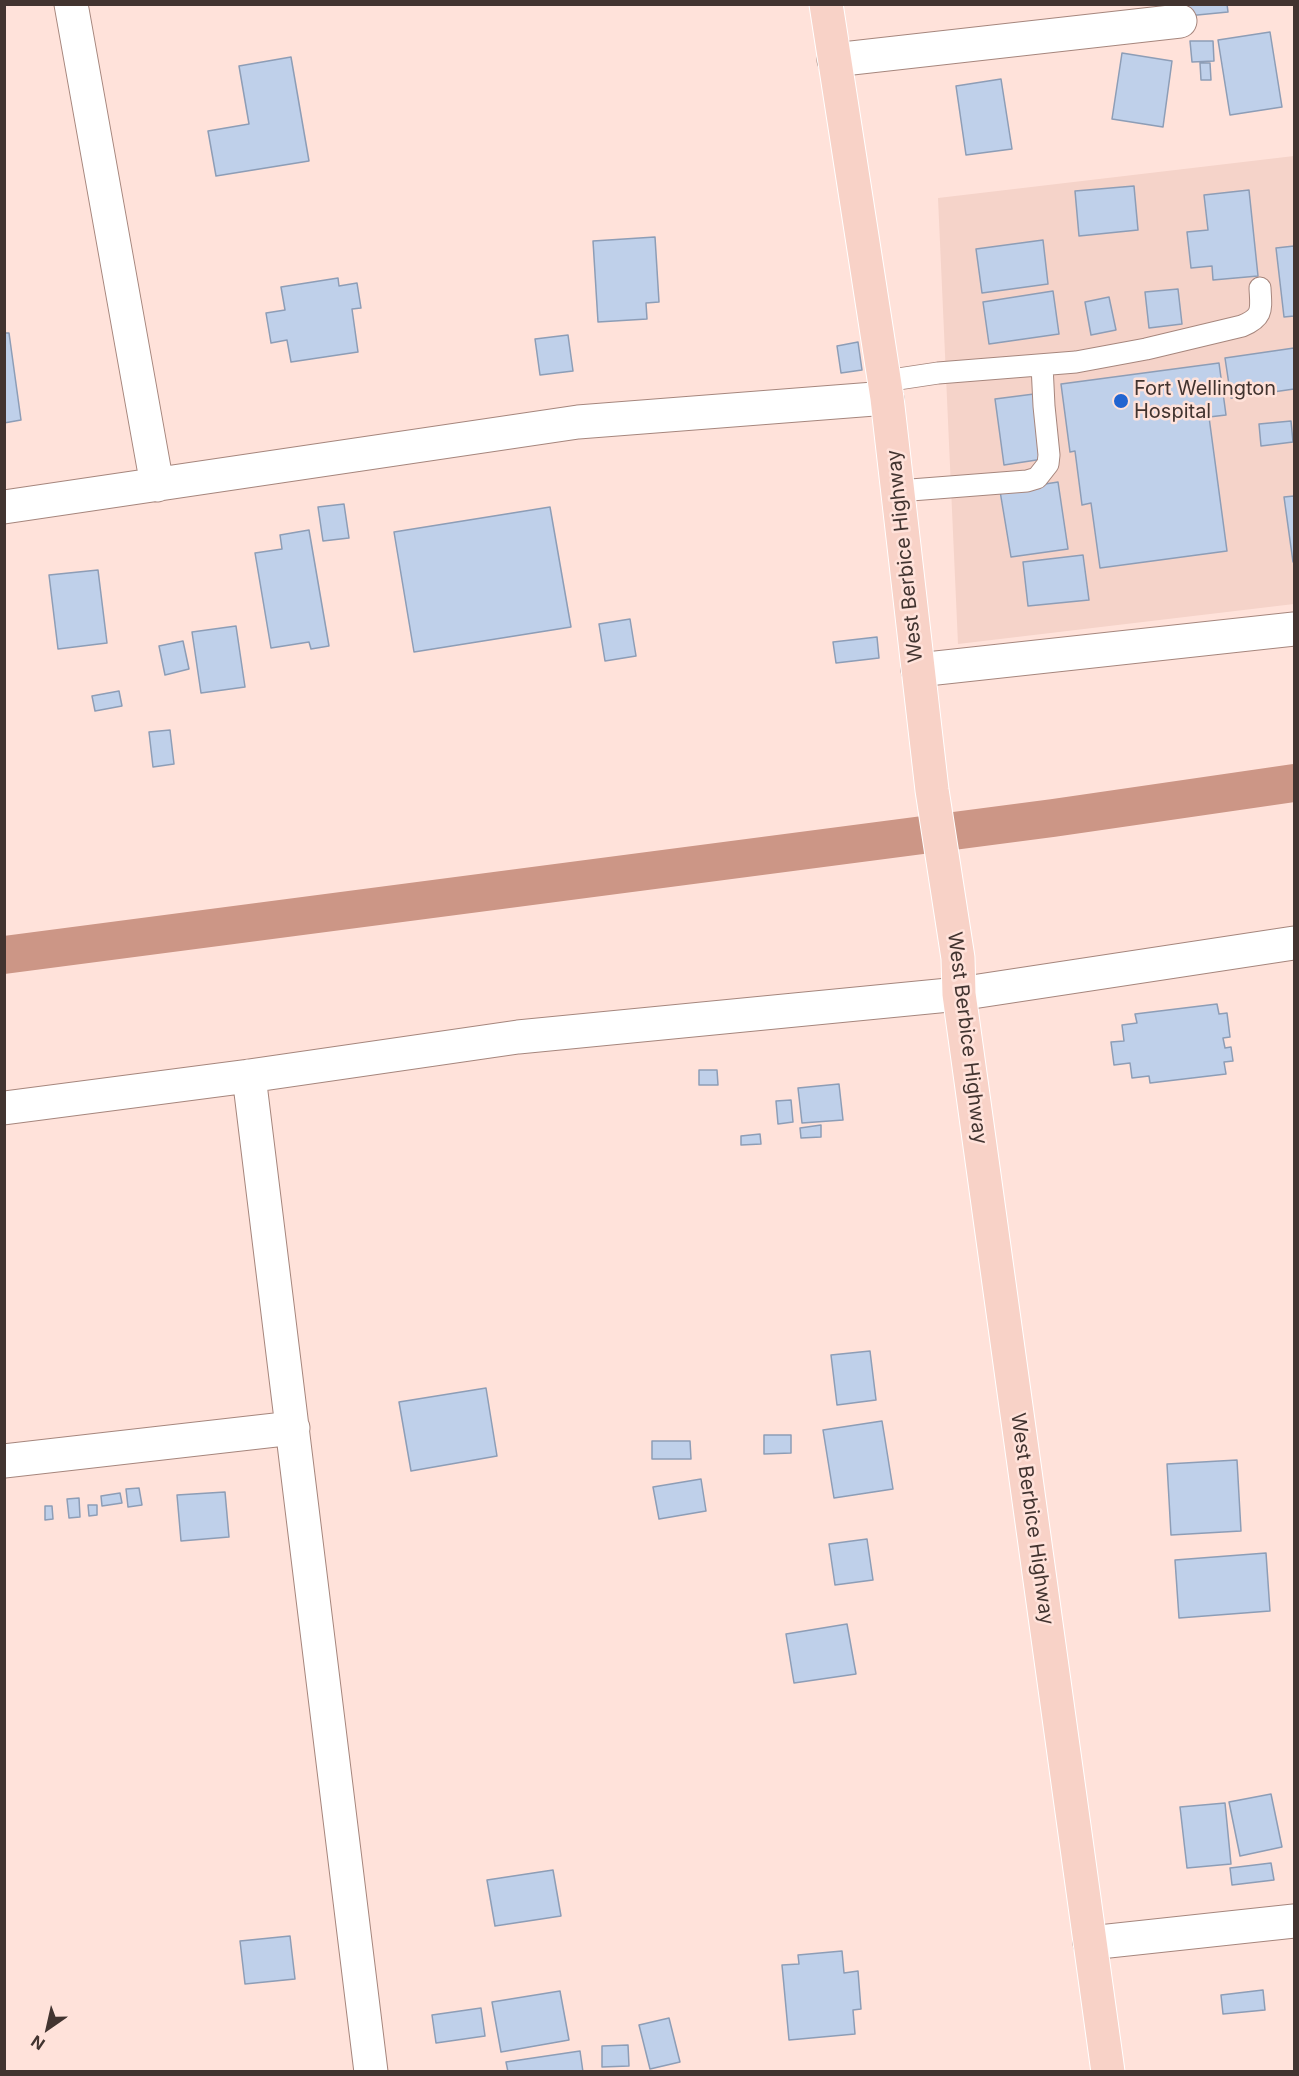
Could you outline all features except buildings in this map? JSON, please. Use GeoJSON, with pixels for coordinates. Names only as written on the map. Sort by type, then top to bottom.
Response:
{"type":"FeatureCollection","features":[{"type":"Feature","properties":{"kind":"main road","name":"West Berbice Highway"},"geometry":{"type":"LineString","coordinates":[[826,4],[886,390],[933,790],[958,958],[959,994],[1108,2072]]}},
{"type":"Feature","properties":{"kind":"street"},"geometry":{"type":"LineString","coordinates":[[71,4],[157,484]]}},
{"type":"Feature","properties":{"kind":"street"},"geometry":{"type":"LineString","coordinates":[[834,60],[1180,21]]}},
{"type":"Feature","properties":{"kind":"street"},"geometry":{"type":"LineString","coordinates":[[4,507],[578,422],[886,390]]}},
{"type":"Feature","properties":{"kind":"street"},"geometry":{"type":"LineString","coordinates":[[918,670],[1294,629]]}},
{"type":"Feature","properties":{"kind":"street"},"geometry":{"type":"LineString","coordinates":[[4,1107],[249,1076],[518,1036],[959,994],[1294,943]]}},
{"type":"Feature","properties":{"kind":"street"},"geometry":{"type":"LineString","coordinates":[[249,1076],[371,2072]]}},
{"type":"Feature","properties":{"kind":"street"},"geometry":{"type":"LineString","coordinates":[[4,1461],[293,1428]]}},
{"type":"Feature","properties":{"kind":"street"},"geometry":{"type":"LineString","coordinates":[[1090,1943],[1294,1921]]}},
{"type":"Feature","properties":{"kind":"lane"},"geometry":{"type":"LineString","coordinates":[[886,390],[938,373],[1077,362],[1146,349],[1242,326],[1254,321],[1260,314],[1260,288]]}},
{"type":"Feature","properties":{"kind":"lane"},"geometry":{"type":"LineString","coordinates":[[898,492],[1027,481],[1037,478],[1048,464],[1049,455],[1042,365]]}},
{"type":"Feature","properties":{"kind":"shaded area","name":"Fort Wellington Hospital"},"geometry":{"type":"Polygon","coordinates":[[[1294,156],[1294,604],[958,644],[938,198],[1294,156]]]}},
{"type":"Feature","properties":{"kind":"waterway"},"geometry":{"type":"LineString","coordinates":[[4,955],[1053,818],[1294,783]]}},
{"type":"Feature","properties":{"kind":"place","name":"Fort Wellington Hospital"},"geometry":{"type":"Point","coordinates":[1121,401]}}]}
